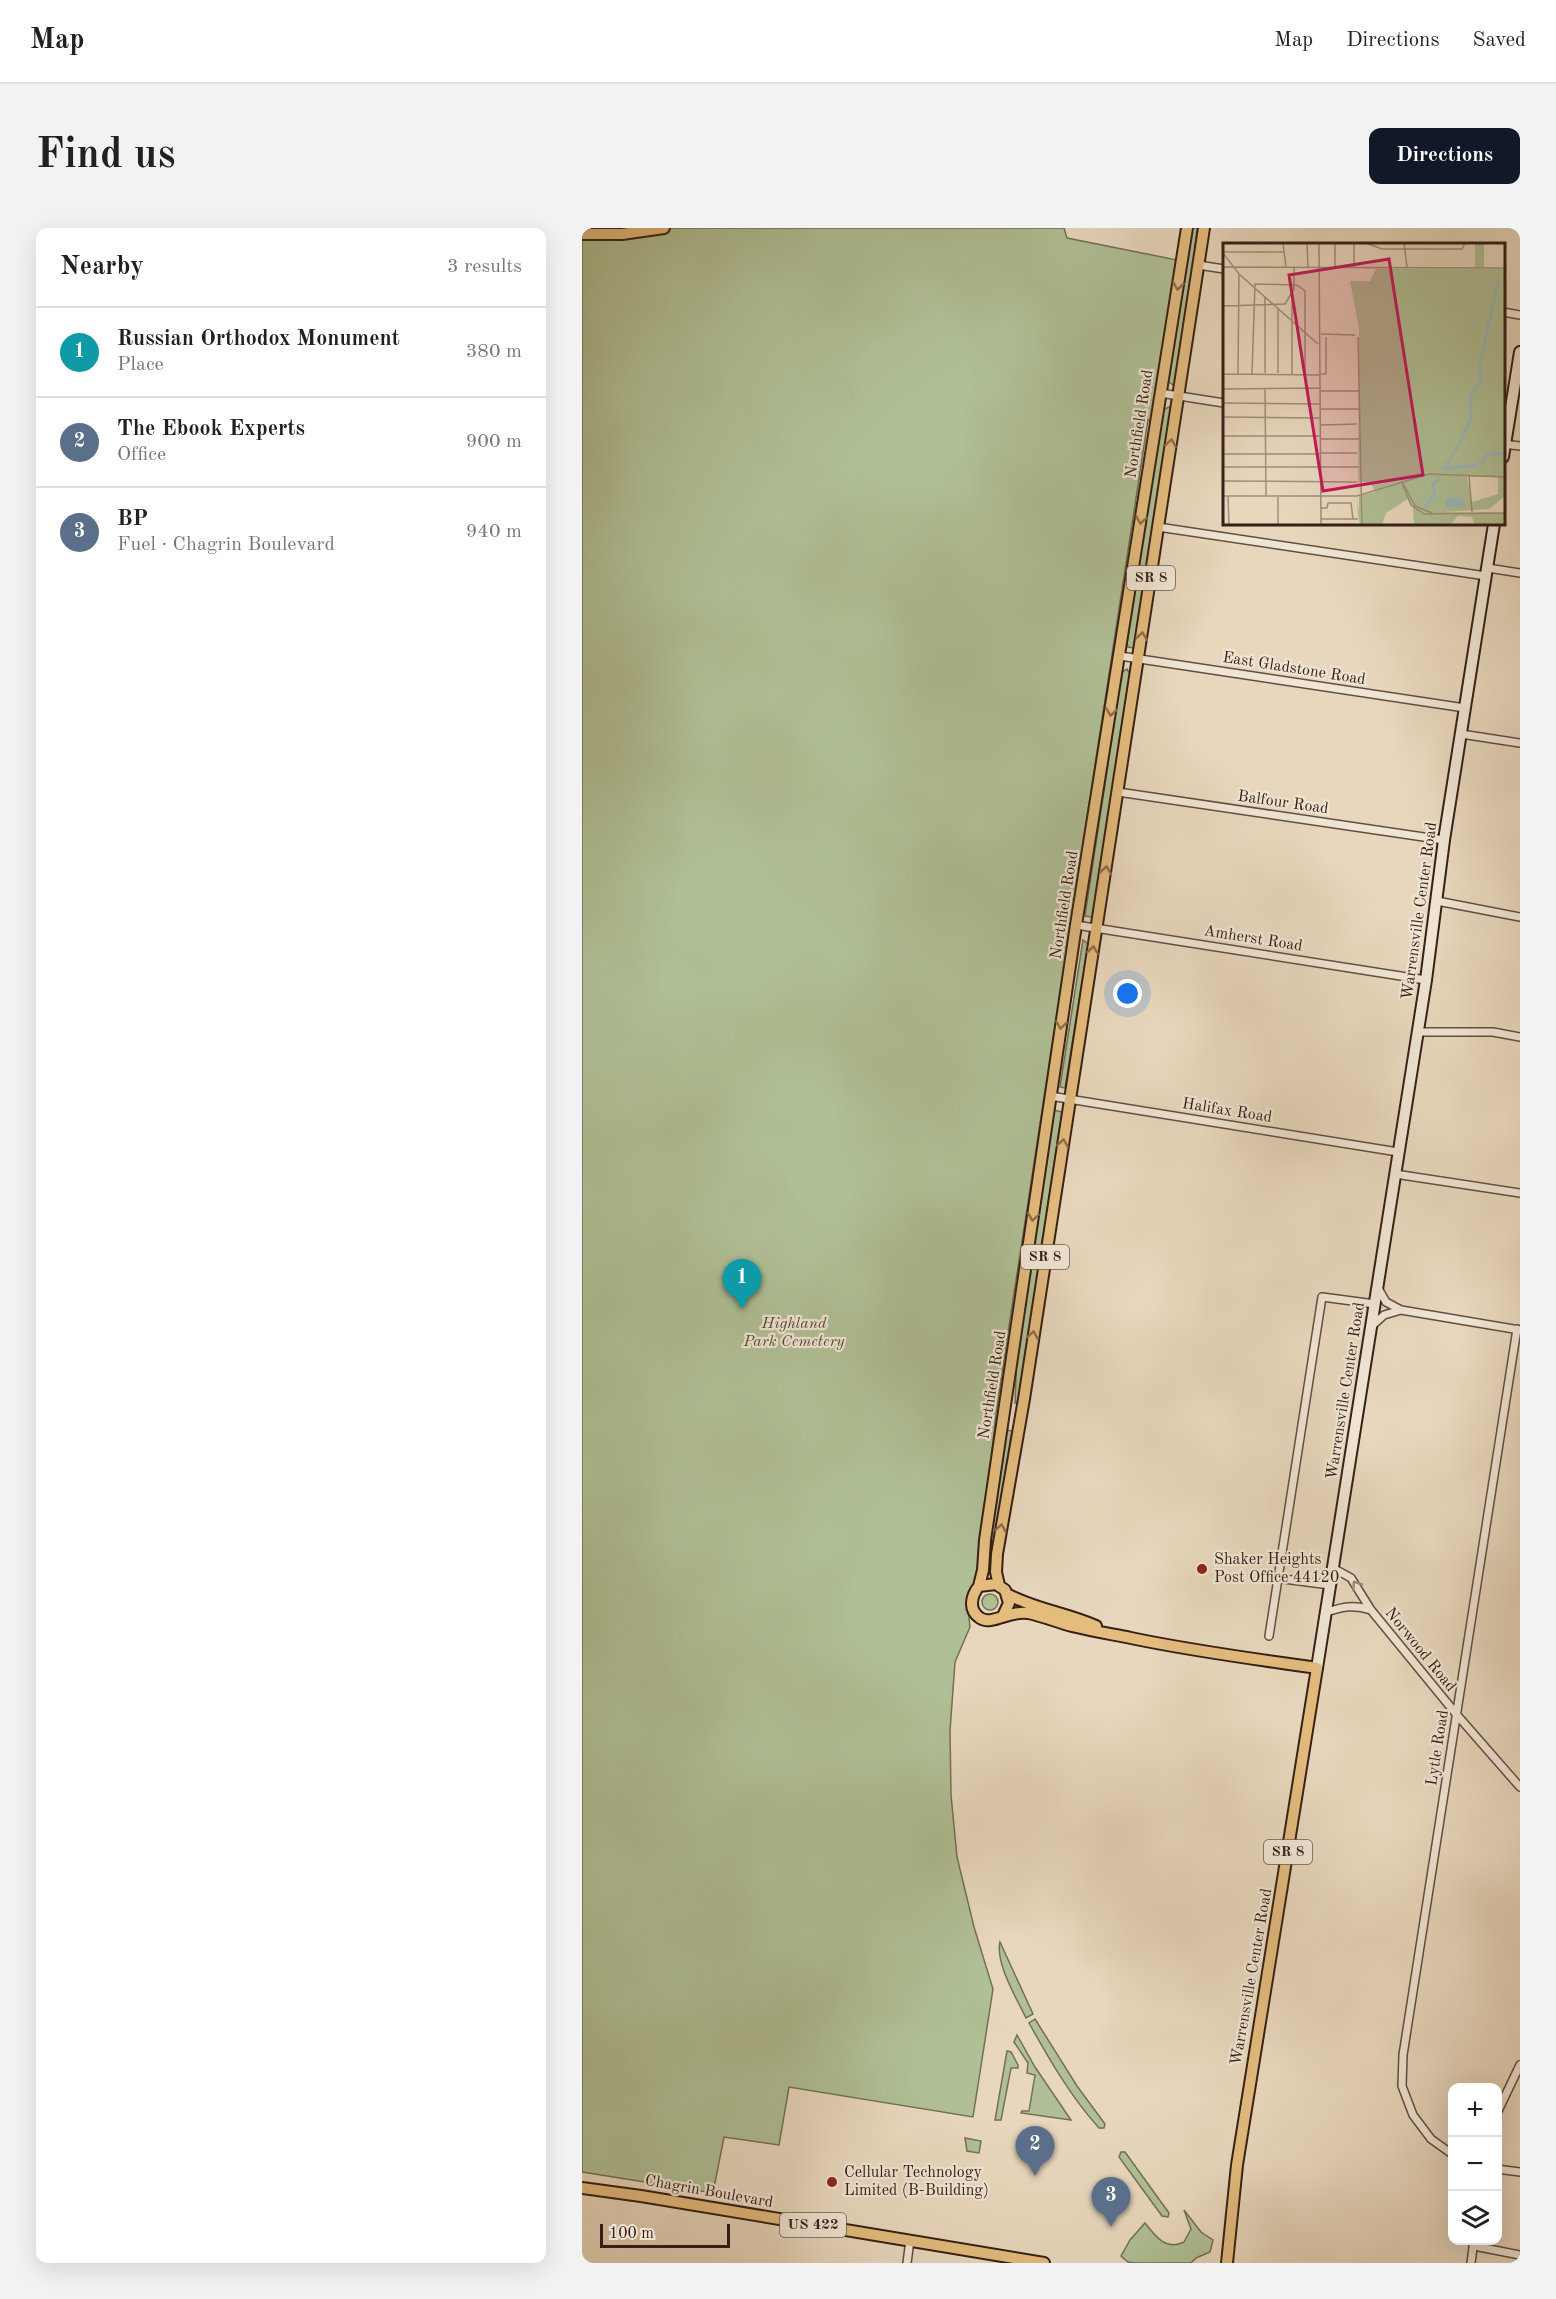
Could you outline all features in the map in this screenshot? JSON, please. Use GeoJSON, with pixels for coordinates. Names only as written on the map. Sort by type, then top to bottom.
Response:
{"type":"FeatureCollection","features":[{"type":"Feature","properties":{"kind":"main road"},"geometry":{"type":"LineString","coordinates":[[582,234],[622,234],[664,228]]}},
{"type":"Feature","properties":{"kind":"main road","name":"Northfield Road"},"geometry":{"type":"LineString","coordinates":[[979,1586],[1076,925],[1187,228]]}},
{"type":"Feature","properties":{"kind":"main road","name":"Northfield Road"},"geometry":{"type":"LineString","coordinates":[[999,1585],[996,1572],[997,1554],[1016,1432],[1024,1399],[1204,228]]}},
{"type":"Feature","properties":{"kind":"main road"},"geometry":{"type":"LineString","coordinates":[[1505,438],[1520,352]]}},
{"type":"Feature","properties":{"kind":"main road","name":"Warrensville Center Road"},"geometry":{"type":"LineString","coordinates":[[1227,2263],[1237,2165],[1372,1327],[1426,980],[1444,840],[1494,525]]}},
{"type":"Feature","properties":{"kind":"main road"},"geometry":{"type":"LineString","coordinates":[[979,1586],[990,1583],[999,1585]]}},
{"type":"Feature","properties":{"kind":"main road","name":"SR 8"},"geometry":{"type":"LineString","coordinates":[[999,1585],[1007,1594],[1023,1603],[1075,1617],[1112,1634]]}},
{"type":"Feature","properties":{"kind":"main road","name":"SR 8"},"geometry":{"type":"LineString","coordinates":[[979,1586],[971,1599],[972,1606],[977,1616],[984,1620],[992,1621],[1011,1613],[1027,1613],[1071,1626],[1155,1643],[1317,1668]]}},
{"type":"Feature","properties":{"kind":"main road"},"geometry":{"type":"LineString","coordinates":[[1003,1616],[1009,1603],[1007,1594]]}},
{"type":"Feature","properties":{"kind":"main road","name":"Chagrin Boulevard"},"geometry":{"type":"LineString","coordinates":[[582,2188],[1044,2263]]}},
{"type":"Feature","properties":{"kind":"street"},"geometry":{"type":"LineString","coordinates":[[1198,265],[1223,269]]}},
{"type":"Feature","properties":{"kind":"street"},"geometry":{"type":"LineString","coordinates":[[1505,312],[1520,315]]}},
{"type":"Feature","properties":{"kind":"street"},"geometry":{"type":"LineString","coordinates":[[1160,393],[1223,403]]}},
{"type":"Feature","properties":{"kind":"street"},"geometry":{"type":"LineString","coordinates":[[1505,444],[1520,446]]}},
{"type":"Feature","properties":{"kind":"street"},"geometry":{"type":"LineString","coordinates":[[1158,527],[1487,572],[1520,573]]}},
{"type":"Feature","properties":{"kind":"street","name":"East Gladstone Road"},"geometry":{"type":"LineString","coordinates":[[1120,656],[1465,708]]}},
{"type":"Feature","properties":{"kind":"street"},"geometry":{"type":"LineString","coordinates":[[1461,734],[1520,743]]}},
{"type":"Feature","properties":{"kind":"street","name":"Balfour Road"},"geometry":{"type":"LineString","coordinates":[[1118,792],[1444,840]]}},
{"type":"Feature","properties":{"kind":"street"},"geometry":{"type":"LineString","coordinates":[[1437,901],[1520,917]]}},
{"type":"Feature","properties":{"kind":"street","name":"Amherst Road"},"geometry":{"type":"LineString","coordinates":[[1076,925],[1426,980]]}},
{"type":"Feature","properties":{"kind":"street"},"geometry":{"type":"LineString","coordinates":[[1418,1032],[1493,1032],[1520,1037]]}},
{"type":"Feature","properties":{"kind":"street","name":"Halifax Road"},"geometry":{"type":"LineString","coordinates":[[1050,1096],[1398,1152]]}},
{"type":"Feature","properties":{"kind":"street"},"geometry":{"type":"LineString","coordinates":[[1395,1174],[1520,1193]]}},
{"type":"Feature","properties":{"kind":"street"},"geometry":{"type":"LineString","coordinates":[[1378,1287],[1386,1302],[1401,1311]]}},
{"type":"Feature","properties":{"kind":"street"},"geometry":{"type":"LineString","coordinates":[[1269,1636],[1276,1578],[1322,1297],[1375,1304]]}},
{"type":"Feature","properties":{"kind":"street"},"geometry":{"type":"LineString","coordinates":[[1372,1327],[1384,1315],[1401,1311],[1518,1329]]}},
{"type":"Feature","properties":{"kind":"street","name":"Lytle Road"},"geometry":{"type":"LineString","coordinates":[[1448,2151],[1431,2139],[1413,2115],[1402,2086],[1403,2055],[1518,1329]]}},
{"type":"Feature","properties":{"kind":"street","name":"Norwood Road"},"geometry":{"type":"LineString","coordinates":[[1333,1568],[1351,1578],[1371,1610],[1457,1715],[1520,1787]]}},
{"type":"Feature","properties":{"kind":"street"},"geometry":{"type":"LineString","coordinates":[[1276,1578],[1330,1586]]}},
{"type":"Feature","properties":{"kind":"street","name":"Norwood Road"},"geometry":{"type":"LineString","coordinates":[[1326,1612],[1348,1605],[1371,1610]]}},
{"type":"Feature","properties":{"kind":"street"},"geometry":{"type":"LineString","coordinates":[[1502,2103],[1520,2065]]}},
{"type":"Feature","properties":{"kind":"street"},"geometry":{"type":"LineString","coordinates":[[1502,2170],[1520,2172]]}},
{"type":"Feature","properties":{"kind":"street"},"geometry":{"type":"LineString","coordinates":[[907,2263],[910,2240]]}},
{"type":"Feature","properties":{"kind":"street"},"geometry":{"type":"LineString","coordinates":[[1471,2263],[1474,2245]]}},
{"type":"Feature","properties":{"kind":"street"},"geometry":{"type":"LineString","coordinates":[[1477,2245],[1520,2255]]}},
{"type":"Feature","properties":{"kind":"green space","name":"Highland Park Cemetery"},"geometry":{"type":"Polygon","coordinates":[[[582,228],[1064,228],[1067,238],[1182,261],[1163,410],[1169,407],[1171,410],[1135,645],[1133,648],[1128,647],[1127,643],[1161,423],[1148,420],[997,1407],[977,1579],[967,1599],[970,1627],[955,1662],[950,1731],[951,1795],[957,1857],[974,1927],[993,1989],[973,2117],[789,2087],[779,2145],[724,2137],[713,2193],[582,2172],[582,228]]]}},
{"type":"Feature","properties":{"kind":"green space"},"geometry":{"type":"Polygon","coordinates":[[[1192,228],[1197,228],[1193,268],[1176,383],[1173,385],[1168,381],[1192,228]]]}},
{"type":"Feature","properties":{"kind":"green space"},"geometry":{"type":"Polygon","coordinates":[[[1127,669],[1130,674],[1092,917],[1085,916],[1122,672],[1127,669]]]}},
{"type":"Feature","properties":{"kind":"green space"},"geometry":{"type":"Polygon","coordinates":[[[1083,940],[1088,944],[1065,1088],[1060,1087],[1083,940]]]}},
{"type":"Feature","properties":{"kind":"green space"},"geometry":{"type":"Polygon","coordinates":[[[1054,1110],[1062,1112],[1018,1402],[1015,1403],[1017,1354],[1054,1110]]]}},
{"type":"Feature","properties":{"kind":"green space"},"geometry":{"type":"Polygon","coordinates":[[[1006,1430],[1012,1431],[991,1558],[988,1558],[1006,1430]]]}},
{"type":"Feature","properties":{"kind":"green space"},"geometry":{"type":"Polygon","coordinates":[[[990,1594],[998,1602],[990,1610],[982,1602],[990,1594]]]}},
{"type":"Feature","properties":{"kind":"green space"},"geometry":{"type":"Polygon","coordinates":[[[1000,1942],[1033,2014],[1026,2018],[1004,1970],[999,1951],[1000,1942]]]}},
{"type":"Feature","properties":{"kind":"green space"},"geometry":{"type":"Polygon","coordinates":[[[1035,2019],[1077,2086],[1105,2124],[1104,2128],[1099,2128],[1061,2077],[1029,2023],[1035,2019]]]}},
{"type":"Feature","properties":{"kind":"green space"},"geometry":{"type":"Polygon","coordinates":[[[1017,2035],[1035,2067],[1071,2120],[1021,2113],[1029,2111],[1035,2075],[1027,2073],[1028,2063],[1014,2042],[1017,2035]]]}},
{"type":"Feature","properties":{"kind":"green space"},"geometry":{"type":"Polygon","coordinates":[[[1007,2051],[1011,2052],[1018,2068],[1011,2068],[1001,2120],[995,2120],[1007,2051]]]}},
{"type":"Feature","properties":{"kind":"green space"},"geometry":{"type":"Polygon","coordinates":[[[965,2138],[981,2141],[979,2153],[967,2151],[965,2138]]]}},
{"type":"Feature","properties":{"kind":"green space"},"geometry":{"type":"Polygon","coordinates":[[[1121,2152],[1125,2152],[1169,2213],[1168,2217],[1162,2216],[1119,2157],[1121,2152]]]}},
{"type":"Feature","properties":{"kind":"green space"},"geometry":{"type":"Polygon","coordinates":[[[1184,2210],[1201,2232],[1213,2240],[1210,2252],[1196,2258],[1191,2263],[1135,2263],[1128,2262],[1121,2256],[1130,2240],[1145,2223],[1157,2237],[1166,2243],[1172,2245],[1184,2242],[1191,2229],[1184,2210]]]}},
{"type":"Feature","properties":{"kind":"place","name":"Russian Orthodox Monument"},"geometry":{"type":"Point","coordinates":[742,1309]}},
{"type":"Feature","properties":{"kind":"place","name":"Shaker Heights Post Office 44120"},"geometry":{"type":"Point","coordinates":[1202,1569]}},
{"type":"Feature","properties":{"kind":"place","name":"The Ebook Experts"},"geometry":{"type":"Point","coordinates":[1035,2176]}},
{"type":"Feature","properties":{"kind":"place","name":"Cellular Technology Limited (B-Building)"},"geometry":{"type":"Point","coordinates":[832,2182]}},
{"type":"Feature","properties":{"kind":"place","name":"BP"},"geometry":{"type":"Point","coordinates":[1111,2227]}}]}
